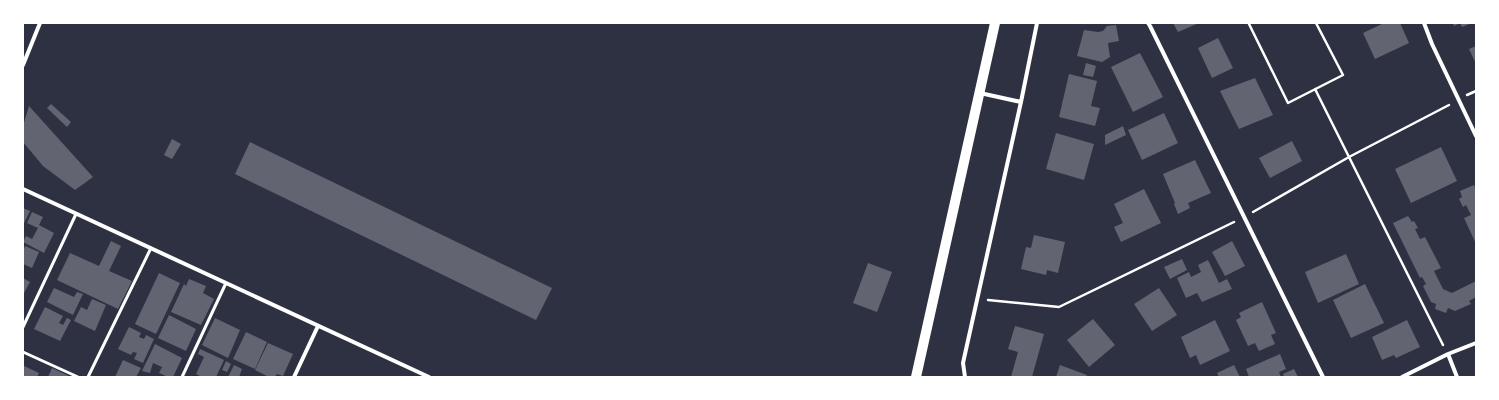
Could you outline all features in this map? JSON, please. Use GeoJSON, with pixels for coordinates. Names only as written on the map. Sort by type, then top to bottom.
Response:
{"type":"FeatureCollection","features":[{"type":"Feature","properties":{"kind":"main road"},"geometry":{"type":"LineString","coordinates":[[916,377],[995,23]]}},
{"type":"Feature","properties":{"kind":"street"},"geometry":{"type":"LineString","coordinates":[[23,65],[40,23]]}},
{"type":"Feature","properties":{"kind":"street"},"geometry":{"type":"LineString","coordinates":[[965,377],[963,363],[1037,23]]}},
{"type":"Feature","properties":{"kind":"street"},"geometry":{"type":"LineString","coordinates":[[1148,23],[1323,377]]}},
{"type":"Feature","properties":{"kind":"street"},"geometry":{"type":"LineString","coordinates":[[1424,23],[1432,44],[1476,136]]}},
{"type":"Feature","properties":{"kind":"street"},"geometry":{"type":"LineString","coordinates":[[979,92],[1021,102]]}},
{"type":"Feature","properties":{"kind":"street"},"geometry":{"type":"LineString","coordinates":[[23,189],[429,377]]}},
{"type":"Feature","properties":{"kind":"street"},"geometry":{"type":"LineString","coordinates":[[294,377],[318,326]]}},
{"type":"Feature","properties":{"kind":"street"},"geometry":{"type":"LineString","coordinates":[[1402,377],[1448,354],[1476,343]]}},
{"type":"Feature","properties":{"kind":"street"},"geometry":{"type":"LineString","coordinates":[[1448,354],[1457,377]]}},
{"type":"Feature","properties":{"kind":"lane"},"geometry":{"type":"LineString","coordinates":[[23,327],[76,214]]}},
{"type":"Feature","properties":{"kind":"lane"},"geometry":{"type":"LineString","coordinates":[[88,377],[151,248]]}},
{"type":"Feature","properties":{"kind":"lane"},"geometry":{"type":"LineString","coordinates":[[182,377],[226,283]]}},
{"type":"Feature","properties":{"kind":"lane"},"geometry":{"type":"LineString","coordinates":[[23,352],[78,377]]}},
{"type":"Feature","properties":{"kind":"path"},"geometry":{"type":"LineString","coordinates":[[1250,23],[1249,24],[1288,103],[1343,75],[1316,23]]}},
{"type":"Feature","properties":{"kind":"path"},"geometry":{"type":"LineString","coordinates":[[1315,89],[1448,354]]}},
{"type":"Feature","properties":{"kind":"building"},"geometry":{"type":"Polygon","coordinates":[[[1173,23],[1199,23],[1178,32],[1173,23]]]}},
{"type":"Feature","properties":{"kind":"building"},"geometry":{"type":"Polygon","coordinates":[[[1384,23],[1400,23],[1409,43],[1375,59],[1363,33],[1384,23]]]}},
{"type":"Feature","properties":{"kind":"building"},"geometry":{"type":"Polygon","coordinates":[[[1453,23],[1460,23],[1454,26],[1453,23]]]}},
{"type":"Feature","properties":{"kind":"building"},"geometry":{"type":"Polygon","coordinates":[[[1460,23],[1472,23],[1462,27],[1460,23]]]}},
{"type":"Feature","properties":{"kind":"building"},"geometry":{"type":"Polygon","coordinates":[[[1116,25],[1119,41],[1108,43],[1110,57],[1102,62],[1077,56],[1084,30],[1098,32],[1103,31],[1107,26],[1116,25]]]}},
{"type":"Feature","properties":{"kind":"building"},"geometry":{"type":"Polygon","coordinates":[[[1218,38],[1233,68],[1212,78],[1198,48],[1218,38]]]}},
{"type":"Feature","properties":{"kind":"building"},"geometry":{"type":"Polygon","coordinates":[[[1476,46],[1476,64],[1469,49],[1476,46]]]}},
{"type":"Feature","properties":{"kind":"building"},"geometry":{"type":"Polygon","coordinates":[[[1140,53],[1163,97],[1133,112],[1111,67],[1140,53]]]}},
{"type":"Feature","properties":{"kind":"building"},"geometry":{"type":"Polygon","coordinates":[[[1086,63],[1096,66],[1093,77],[1083,75],[1086,63]]]}},
{"type":"Feature","properties":{"kind":"building"},"geometry":{"type":"Polygon","coordinates":[[[1069,74],[1097,81],[1091,106],[1100,108],[1095,126],[1059,117],[1069,74]]]}},
{"type":"Feature","properties":{"kind":"building"},"geometry":{"type":"Polygon","coordinates":[[[1255,78],[1273,115],[1239,129],[1220,91],[1255,78]]]}},
{"type":"Feature","properties":{"kind":"building"},"geometry":{"type":"Polygon","coordinates":[[[51,104],[71,122],[67,127],[47,108],[51,104]]]}},
{"type":"Feature","properties":{"kind":"building"},"geometry":{"type":"Polygon","coordinates":[[[29,106],[93,177],[75,190],[43,166],[23,142],[23,126],[29,106]]]}},
{"type":"Feature","properties":{"kind":"building"},"geometry":{"type":"Polygon","coordinates":[[[1164,113],[1178,143],[1142,160],[1128,130],[1164,113]]]}},
{"type":"Feature","properties":{"kind":"building"},"geometry":{"type":"Polygon","coordinates":[[[1123,126],[1126,135],[1105,145],[1105,135],[1123,126]]]}},
{"type":"Feature","properties":{"kind":"building"},"geometry":{"type":"Polygon","coordinates":[[[1056,133],[1094,144],[1084,180],[1046,169],[1056,133]]]}},
{"type":"Feature","properties":{"kind":"building"},"geometry":{"type":"Polygon","coordinates":[[[172,139],[181,144],[172,159],[164,155],[172,139]]]}},
{"type":"Feature","properties":{"kind":"building"},"geometry":{"type":"Polygon","coordinates":[[[1292,141],[1302,161],[1270,178],[1259,158],[1292,141]]]}},
{"type":"Feature","properties":{"kind":"building"},"geometry":{"type":"Polygon","coordinates":[[[250,142],[552,288],[536,320],[235,174],[250,142]]]}},
{"type":"Feature","properties":{"kind":"building"},"geometry":{"type":"Polygon","coordinates":[[[1441,147],[1457,181],[1411,203],[1395,169],[1441,147]]]}},
{"type":"Feature","properties":{"kind":"building"},"geometry":{"type":"Polygon","coordinates":[[[1195,160],[1211,193],[1188,203],[1190,208],[1178,214],[1163,174],[1195,160]]]}},
{"type":"Feature","properties":{"kind":"building"},"geometry":{"type":"Polygon","coordinates":[[[1474,185],[1476,189],[1476,244],[1464,218],[1471,215],[1466,205],[1463,207],[1459,199],[1462,197],[1460,191],[1474,185]]]}},
{"type":"Feature","properties":{"kind":"building"},"geometry":{"type":"Polygon","coordinates":[[[1144,189],[1161,223],[1121,242],[1114,227],[1123,223],[1114,204],[1144,189]]]}},
{"type":"Feature","properties":{"kind":"building"},"geometry":{"type":"Polygon","coordinates":[[[23,208],[30,211],[23,225],[23,208]]]}},
{"type":"Feature","properties":{"kind":"building"},"geometry":{"type":"Polygon","coordinates":[[[32,212],[43,217],[39,225],[54,233],[44,253],[23,242],[26,236],[32,239],[38,228],[27,223],[32,212]]]}},
{"type":"Feature","properties":{"kind":"building"},"geometry":{"type":"Polygon","coordinates":[[[1408,216],[1412,222],[1414,221],[1418,228],[1415,229],[1420,239],[1425,237],[1441,268],[1434,271],[1443,289],[1452,293],[1476,281],[1476,297],[1469,301],[1471,304],[1455,311],[1448,308],[1446,313],[1435,309],[1436,304],[1431,302],[1423,286],[1426,284],[1422,277],[1420,278],[1393,223],[1408,216]]]}},
{"type":"Feature","properties":{"kind":"building"},"geometry":{"type":"Polygon","coordinates":[[[1034,235],[1065,242],[1058,273],[1047,270],[1046,275],[1021,269],[1026,247],[1031,248],[1034,235]]]}},
{"type":"Feature","properties":{"kind":"building"},"geometry":{"type":"Polygon","coordinates":[[[111,241],[121,246],[109,271],[132,281],[118,309],[57,280],[70,253],[99,266],[111,241]]]}},
{"type":"Feature","properties":{"kind":"building"},"geometry":{"type":"Polygon","coordinates":[[[1232,241],[1245,266],[1225,276],[1212,252],[1232,241]]]}},
{"type":"Feature","properties":{"kind":"building"},"geometry":{"type":"Polygon","coordinates":[[[25,246],[39,252],[32,268],[23,264],[23,251],[25,246]]]}},
{"type":"Feature","properties":{"kind":"building"},"geometry":{"type":"Polygon","coordinates":[[[1346,254],[1359,284],[1318,303],[1305,272],[1346,254]]]}},
{"type":"Feature","properties":{"kind":"building"},"geometry":{"type":"Polygon","coordinates":[[[1182,259],[1187,270],[1170,279],[1164,267],[1182,259]]]}},
{"type":"Feature","properties":{"kind":"building"},"geometry":{"type":"Polygon","coordinates":[[[1208,260],[1219,283],[1227,279],[1232,289],[1202,302],[1197,293],[1186,298],[1177,278],[1189,272],[1191,277],[1201,272],[1198,265],[1208,260]]]}},
{"type":"Feature","properties":{"kind":"building"},"geometry":{"type":"Polygon","coordinates":[[[868,263],[892,272],[877,312],[853,303],[868,263]]]}},
{"type":"Feature","properties":{"kind":"building"},"geometry":{"type":"Polygon","coordinates":[[[159,273],[180,283],[156,334],[135,324],[159,273]]]}},
{"type":"Feature","properties":{"kind":"building"},"geometry":{"type":"Polygon","coordinates":[[[23,278],[30,282],[23,295],[23,278]]]}},
{"type":"Feature","properties":{"kind":"building"},"geometry":{"type":"Polygon","coordinates":[[[189,279],[206,286],[203,293],[214,299],[201,325],[171,312],[184,284],[186,286],[189,279]]]}},
{"type":"Feature","properties":{"kind":"building"},"geometry":{"type":"Polygon","coordinates":[[[1365,284],[1384,323],[1351,338],[1333,300],[1365,284]]]}},
{"type":"Feature","properties":{"kind":"building"},"geometry":{"type":"Polygon","coordinates":[[[54,288],[74,297],[77,292],[83,294],[73,315],[47,302],[54,288]]]}},
{"type":"Feature","properties":{"kind":"building"},"geometry":{"type":"Polygon","coordinates":[[[1159,288],[1177,315],[1152,331],[1134,304],[1159,288]]]}},
{"type":"Feature","properties":{"kind":"building"},"geometry":{"type":"Polygon","coordinates":[[[92,299],[106,305],[95,331],[74,321],[81,307],[87,310],[92,299]]]}},
{"type":"Feature","properties":{"kind":"building"},"geometry":{"type":"Polygon","coordinates":[[[1262,302],[1276,333],[1271,335],[1275,344],[1259,351],[1255,343],[1248,346],[1236,320],[1241,317],[1239,313],[1262,302]]]}},
{"type":"Feature","properties":{"kind":"building"},"geometry":{"type":"Polygon","coordinates":[[[45,307],[63,316],[59,323],[63,325],[67,318],[71,320],[60,341],[34,329],[45,307]]]}},
{"type":"Feature","properties":{"kind":"building"},"geometry":{"type":"Polygon","coordinates":[[[169,315],[196,329],[186,351],[158,338],[169,315]]]}},
{"type":"Feature","properties":{"kind":"building"},"geometry":{"type":"Polygon","coordinates":[[[215,318],[240,330],[228,358],[202,345],[215,318]]]}},
{"type":"Feature","properties":{"kind":"building"},"geometry":{"type":"Polygon","coordinates":[[[1093,319],[1115,345],[1089,367],[1067,340],[1093,319]]]}},
{"type":"Feature","properties":{"kind":"building"},"geometry":{"type":"Polygon","coordinates":[[[1215,320],[1230,351],[1200,365],[1196,355],[1190,358],[1181,337],[1215,320]]]}},
{"type":"Feature","properties":{"kind":"building"},"geometry":{"type":"Polygon","coordinates":[[[1407,320],[1420,347],[1396,358],[1394,355],[1382,360],[1372,337],[1407,320]]]}},
{"type":"Feature","properties":{"kind":"building"},"geometry":{"type":"Polygon","coordinates":[[[1015,326],[1044,334],[1032,377],[1011,377],[1018,352],[1008,349],[1015,326]]]}},
{"type":"Feature","properties":{"kind":"building"},"geometry":{"type":"Polygon","coordinates":[[[129,327],[141,333],[139,337],[144,339],[146,335],[154,339],[143,363],[134,359],[137,353],[133,352],[131,355],[118,349],[129,327]]]}},
{"type":"Feature","properties":{"kind":"building"},"geometry":{"type":"Polygon","coordinates":[[[246,332],[267,342],[255,369],[233,359],[246,332]]]}},
{"type":"Feature","properties":{"kind":"building"},"geometry":{"type":"Polygon","coordinates":[[[268,343],[293,354],[283,376],[277,374],[275,377],[269,377],[255,370],[268,343]]]}},
{"type":"Feature","properties":{"kind":"building"},"geometry":{"type":"Polygon","coordinates":[[[155,344],[182,358],[173,377],[168,377],[159,373],[162,367],[153,363],[150,373],[142,371],[155,344]]]}},
{"type":"Feature","properties":{"kind":"building"},"geometry":{"type":"Polygon","coordinates":[[[200,349],[224,360],[216,377],[202,377],[196,374],[204,357],[198,354],[200,349]]]}},
{"type":"Feature","properties":{"kind":"building"},"geometry":{"type":"Polygon","coordinates":[[[1280,354],[1286,369],[1279,372],[1281,377],[1249,377],[1246,369],[1280,354]]]}},
{"type":"Feature","properties":{"kind":"building"},"geometry":{"type":"Polygon","coordinates":[[[123,360],[141,368],[136,377],[115,377],[123,360]]]}},
{"type":"Feature","properties":{"kind":"building"},"geometry":{"type":"Polygon","coordinates":[[[226,361],[231,364],[227,372],[222,370],[226,361]]]}},
{"type":"Feature","properties":{"kind":"building"},"geometry":{"type":"Polygon","coordinates":[[[234,365],[242,369],[239,377],[228,377],[234,365]]]}},
{"type":"Feature","properties":{"kind":"building"},"geometry":{"type":"Polygon","coordinates":[[[1060,365],[1087,375],[1086,377],[1056,377],[1060,365]]]}},
{"type":"Feature","properties":{"kind":"building"},"geometry":{"type":"Polygon","coordinates":[[[1234,365],[1240,377],[1219,377],[1217,373],[1234,365]]]}},
{"type":"Feature","properties":{"kind":"building"},"geometry":{"type":"Polygon","coordinates":[[[24,366],[39,373],[37,377],[23,377],[24,366]]]}},
{"type":"Feature","properties":{"kind":"building"},"geometry":{"type":"Polygon","coordinates":[[[52,368],[71,377],[48,377],[52,368]]]}},
{"type":"Feature","properties":{"kind":"building"},"geometry":{"type":"Polygon","coordinates":[[[1294,369],[1298,377],[1284,377],[1283,374],[1294,369]]]}}]}
